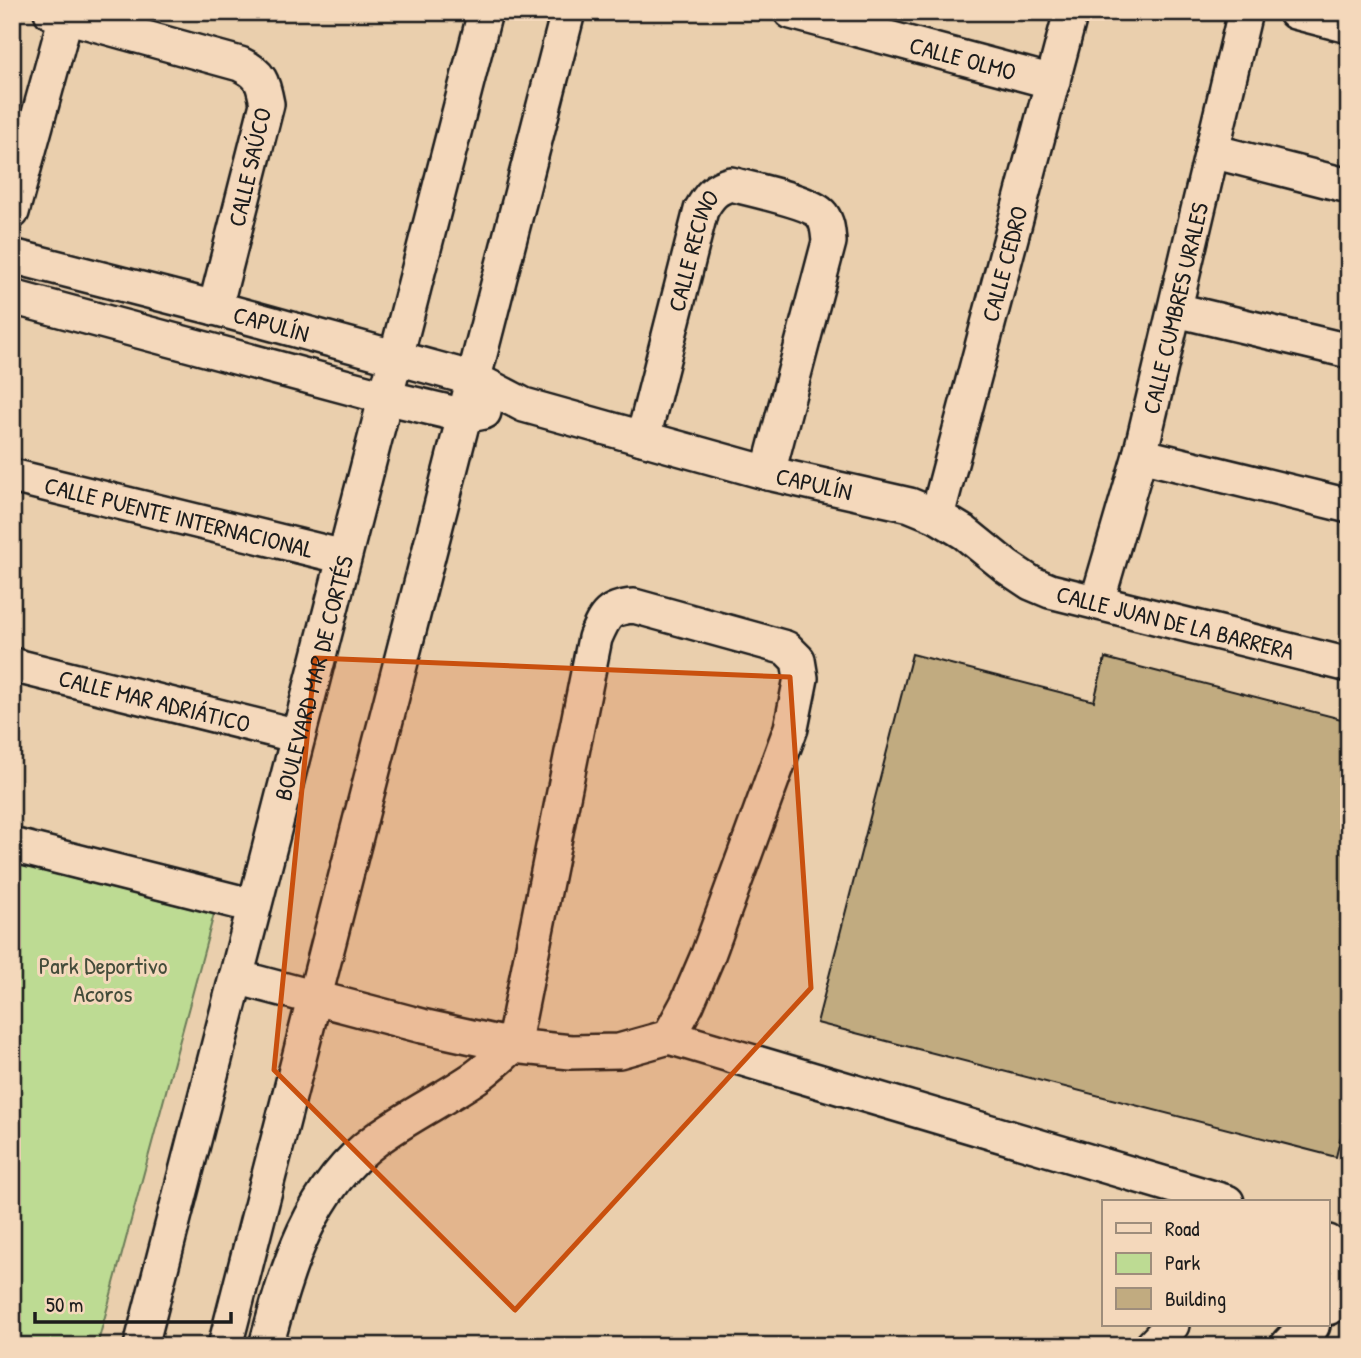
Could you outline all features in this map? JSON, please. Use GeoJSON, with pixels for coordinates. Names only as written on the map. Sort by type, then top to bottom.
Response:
{"type":"FeatureCollection","features":[{"type":"Feature","properties":{"kind":"main road"},"geometry":{"type":"LineString","coordinates":[[1330,1303],[1349,1282]]}},
{"type":"Feature","properties":{"kind":"main road"},"geometry":{"type":"LineString","coordinates":[[1290,1346],[1309,1326]]}},
{"type":"Feature","properties":{"kind":"street","name":"BOULEVARD MAR DE CORTÉS"},"geometry":{"type":"LineString","coordinates":[[141,1346],[485,12]]}},
{"type":"Feature","properties":{"kind":"street"},"geometry":{"type":"LineString","coordinates":[[225,1346],[568,12]]}},
{"type":"Feature","properties":{"kind":"street","name":"CALLE OLMO"},"geometry":{"type":"LineString","coordinates":[[791,12],[1053,82]]}},
{"type":"Feature","properties":{"kind":"street","name":"CALLE CEDRO"},"geometry":{"type":"LineString","coordinates":[[937,516],[1071,12]]}},
{"type":"Feature","properties":{"kind":"street","name":"CALLE CUMBRES URALES"},"geometry":{"type":"LineString","coordinates":[[1097,602],[1140,455],[1245,12]]}},
{"type":"Feature","properties":{"kind":"street"},"geometry":{"type":"LineString","coordinates":[[1295,12],[1349,26]]}},
{"type":"Feature","properties":{"kind":"street"},"geometry":{"type":"LineString","coordinates":[[12,212],[59,14]]}},
{"type":"Feature","properties":{"kind":"street","name":"CALLE SAÚCO"},"geometry":{"type":"LineString","coordinates":[[59,14],[240,64],[255,71],[263,85],[267,104],[215,308]]}},
{"type":"Feature","properties":{"kind":"street"},"geometry":{"type":"LineString","coordinates":[[1212,151],[1349,186]]}},
{"type":"Feature","properties":{"kind":"street","name":"CALLE RECINO"},"geometry":{"type":"LineString","coordinates":[[643,438],[701,209],[710,195],[719,187],[731,184],[809,205],[821,213],[828,226],[829,242],[768,472]]}},
{"type":"Feature","properties":{"kind":"street","name":"CAPULÍN"},"geometry":{"type":"LineString","coordinates":[[12,256],[474,379],[524,405],[768,472],[909,505],[937,516],[965,533],[1007,568]]}},
{"type":"Feature","properties":{"kind":"street","name":"CAPULÍN"},"geometry":{"type":"LineString","coordinates":[[12,297],[465,416],[524,405]]}},
{"type":"Feature","properties":{"kind":"street"},"geometry":{"type":"LineString","coordinates":[[1176,310],[1349,351]]}},
{"type":"Feature","properties":{"kind":"street"},"geometry":{"type":"LineString","coordinates":[[1140,455],[1349,506]]}},
{"type":"Feature","properties":{"kind":"street","name":"CALLE PUENTE INTERNACIONAL"},"geometry":{"type":"LineString","coordinates":[[12,476],[344,557]]}},
{"type":"Feature","properties":{"kind":"street","name":"CALLE JUAN DE LA BARRERA"},"geometry":{"type":"LineString","coordinates":[[1007,568],[1050,591],[1349,665]]}},
{"type":"Feature","properties":{"kind":"street"},"geometry":{"type":"LineString","coordinates":[[266,1346],[298,1243],[321,1198],[344,1167],[374,1140],[477,1076],[513,1046],[595,638],[603,618],[616,607],[634,606],[786,648],[798,660],[801,678],[791,728],[708,954],[687,1004],[669,1037]]}},
{"type":"Feature","properties":{"kind":"street","name":"CALLE MAR ADRIÁTICO"},"geometry":{"type":"LineString","coordinates":[[12,665],[298,736]]}},
{"type":"Feature","properties":{"kind":"street"},"geometry":{"type":"LineString","coordinates":[[12,845],[254,906]]}},
{"type":"Feature","properties":{"kind":"street"},"geometry":{"type":"LineString","coordinates":[[236,977],[422,1026],[513,1046],[571,1052],[619,1051],[669,1037],[1220,1200]]}},
{"type":"Feature","properties":{"kind":"street"},"geometry":{"type":"LineString","coordinates":[[1330,1243],[1349,1265]]}},
{"type":"Feature","properties":{"kind":"street"},"geometry":{"type":"LineString","coordinates":[[1152,1346],[1171,1326]]}},
{"type":"Feature","properties":{"kind":"highlighted area"},"geometry":{"type":"Polygon","coordinates":[[[315,658],[790,677],[811,988],[515,1310],[274,1070],[315,658]]]}},
{"type":"Feature","properties":{"kind":"green space","name":"Park Deportivo Acoros"},"geometry":{"type":"Polygon","coordinates":[[[12,863],[214,914],[97,1346],[12,1346],[12,863]]]}},
{"type":"Feature","properties":{"kind":"building"},"geometry":{"type":"Polygon","coordinates":[[[912,654],[1094,701],[1105,658],[1349,721],[1349,1125],[1344,1124],[1336,1157],[817,1023],[912,654]]]}}]}
